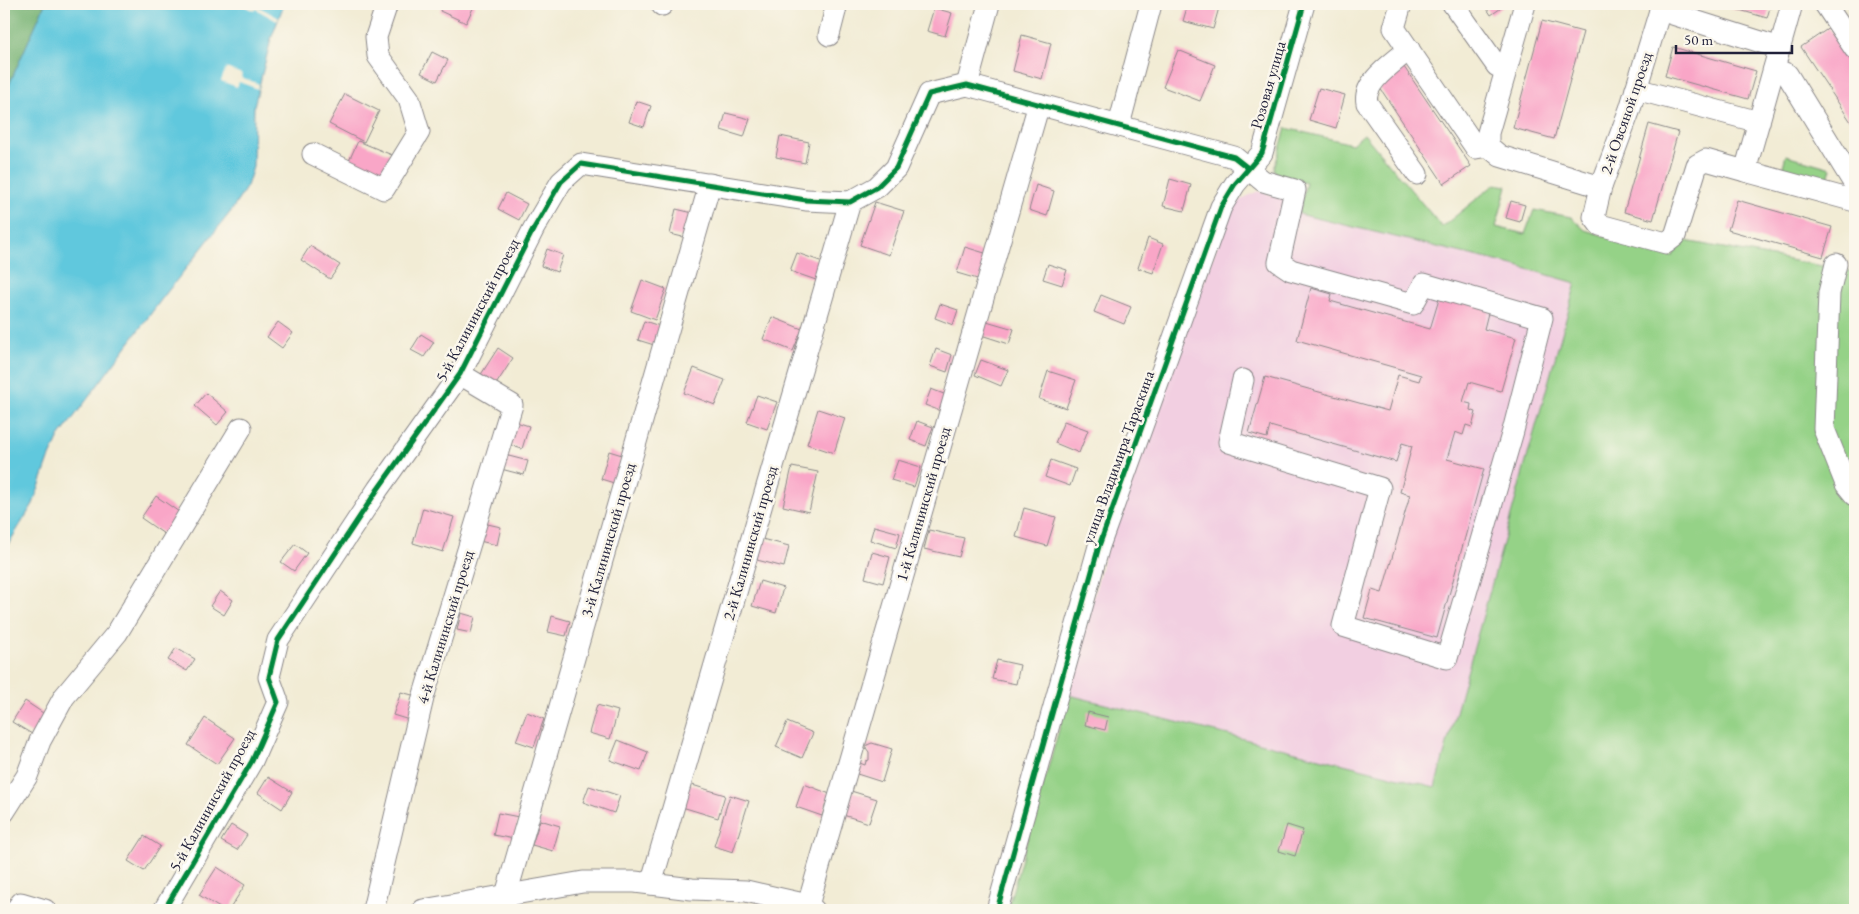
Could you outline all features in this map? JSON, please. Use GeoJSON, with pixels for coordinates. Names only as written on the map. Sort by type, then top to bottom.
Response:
{"type":"FeatureCollection","features":[{"type":"Feature","properties":{"kind":"street"},"geometry":{"type":"LineString","coordinates":[[313,154],[384,189],[419,132],[409,99],[378,56],[376,37],[387,4]]}},
{"type":"Feature","properties":{"kind":"street"},"geometry":{"type":"LineString","coordinates":[[829,35],[837,4]]}},
{"type":"Feature","properties":{"kind":"street"},"geometry":{"type":"LineString","coordinates":[[967,85],[989,4]]}},
{"type":"Feature","properties":{"kind":"street"},"geometry":{"type":"LineString","coordinates":[[1119,125],[1151,4]]}},
{"type":"Feature","properties":{"kind":"street","name":"Розовая улица"},"geometry":{"type":"LineString","coordinates":[[1248,168],[1262,153],[1304,4]]}},
{"type":"Feature","properties":{"kind":"street"},"geometry":{"type":"LineString","coordinates":[[1401,4],[1394,28],[1476,148],[1488,146],[1500,156],[1601,188]]}},
{"type":"Feature","properties":{"kind":"street"},"geometry":{"type":"LineString","coordinates":[[1454,4],[1497,66],[1506,69]]}},
{"type":"Feature","properties":{"kind":"street"},"geometry":{"type":"LineString","coordinates":[[1488,146],[1488,133],[1525,4]]}},
{"type":"Feature","properties":{"kind":"street"},"geometry":{"type":"LineString","coordinates":[[1792,4],[1745,171],[1855,201]]}},
{"type":"Feature","properties":{"kind":"street"},"geometry":{"type":"LineString","coordinates":[[1825,4],[1855,49]]}},
{"type":"Feature","properties":{"kind":"street"},"geometry":{"type":"LineString","coordinates":[[1661,7],[1780,48]]}},
{"type":"Feature","properties":{"kind":"street","name":"2-й Овсяной проезд"},"geometry":{"type":"LineString","coordinates":[[1661,7],[1636,89],[1601,188],[1594,213],[1596,222],[1600,225],[1666,243],[1675,236],[1696,165],[1706,160],[1745,171]]}},
{"type":"Feature","properties":{"kind":"street"},"geometry":{"type":"LineString","coordinates":[[1408,49],[1372,84],[1365,97],[1367,103],[1417,174]]}},
{"type":"Feature","properties":{"kind":"street"},"geometry":{"type":"LineString","coordinates":[[1774,69],[1788,74],[1855,185]]}},
{"type":"Feature","properties":{"kind":"street"},"geometry":{"type":"LineString","coordinates":[[850,202],[877,187],[896,168],[929,94],[967,85],[1234,157],[1263,181],[1295,190],[1279,262],[1291,270],[1413,304],[1424,284],[1542,318],[1513,431],[1447,658],[1344,626],[1380,488],[1229,442],[1243,380]]}},
{"type":"Feature","properties":{"kind":"street"},"geometry":{"type":"LineString","coordinates":[[1636,89],[1759,122]]}},
{"type":"Feature","properties":{"kind":"street","name":"1-й Калининский проезд"},"geometry":{"type":"LineString","coordinates":[[811,908],[1039,104]]}},
{"type":"Feature","properties":{"kind":"street","name":"5-й Калининский проезд"},"geometry":{"type":"LineString","coordinates":[[164,910],[252,761],[278,702],[269,677],[278,640],[378,489],[460,374],[534,228],[561,182],[581,164],[806,200],[850,202]]}},
{"type":"Feature","properties":{"kind":"street","name":"улица Владимира Тараскина"},"geometry":{"type":"LineString","coordinates":[[997,910],[1099,546],[1221,207],[1235,184],[1248,168]]}},
{"type":"Feature","properties":{"kind":"street","name":"3-й Калининский проезд"},"geometry":{"type":"LineString","coordinates":[[505,903],[710,184]]}},
{"type":"Feature","properties":{"kind":"street","name":"2-й Калининский проезд"},"geometry":{"type":"LineString","coordinates":[[651,884],[850,202]]}},
{"type":"Feature","properties":{"kind":"street"},"geometry":{"type":"LineString","coordinates":[[1836,264],[1829,294],[1824,429],[1846,484],[1855,495]]}},
{"type":"Feature","properties":{"kind":"street","name":"4-й Калининский проезд"},"geometry":{"type":"LineString","coordinates":[[373,910],[423,698],[512,404],[460,374]]}},
{"type":"Feature","properties":{"kind":"street"},"geometry":{"type":"LineString","coordinates":[[4,812],[27,776],[40,740],[64,697],[117,633],[241,428]]}},
{"type":"Feature","properties":{"kind":"street"},"geometry":{"type":"LineString","coordinates":[[423,910],[505,903],[583,882],[651,884],[692,890],[746,891],[811,908]]}},
{"type":"Feature","properties":{"kind":"street"},"geometry":{"type":"LineString","coordinates":[[16,910],[21,903],[45,910]]}},
{"type":"Feature","properties":{"kind":"shaded area"},"geometry":{"type":"Polygon","coordinates":[[[1258,191],[1576,283],[1435,788],[1069,695],[1106,549],[1228,216],[1240,200],[1258,191]]]}},
{"type":"Feature","properties":{"kind":"green space"},"geometry":{"type":"Polygon","coordinates":[[[4,4],[45,4],[4,96],[4,4]]]}},
{"type":"Feature","properties":{"kind":"green space"},"geometry":{"type":"Polygon","coordinates":[[[1286,128],[1352,144],[1364,134],[1442,227],[1495,184],[1507,186],[1496,227],[1525,234],[1534,210],[1571,217],[1585,230],[1673,257],[1680,240],[1855,272],[1855,910],[1007,910],[1069,695],[1435,787],[1576,283],[1517,266],[1299,214],[1306,183],[1278,177],[1274,169],[1286,128]]]}},
{"type":"Feature","properties":{"kind":"green space"},"geometry":{"type":"Polygon","coordinates":[[[1786,155],[1831,168],[1827,183],[1782,170],[1786,155]]]}},
{"type":"Feature","properties":{"kind":"water"},"geometry":{"type":"Polygon","coordinates":[[[45,4],[284,4],[271,39],[254,106],[253,167],[247,186],[232,210],[161,300],[59,437],[33,504],[4,551],[4,96],[45,4]]]}},
{"type":"Feature","properties":{"kind":"pier"},"geometry":{"type":"Polygon","coordinates":[[[242,4],[258,4],[257,6],[279,18],[277,21],[256,9],[254,11],[242,4]]]}},
{"type":"Feature","properties":{"kind":"pier"},"geometry":{"type":"Polygon","coordinates":[[[226,68],[242,74],[241,77],[259,84],[258,89],[239,82],[237,87],[221,81],[226,68]]]}},
{"type":"Feature","properties":{"kind":"building"},"geometry":{"type":"Polygon","coordinates":[[[443,4],[475,4],[466,23],[440,11],[443,4]]]}},
{"type":"Feature","properties":{"kind":"building"},"geometry":{"type":"Polygon","coordinates":[[[1188,4],[1220,4],[1213,29],[1183,21],[1188,4]]]}},
{"type":"Feature","properties":{"kind":"building"},"geometry":{"type":"Polygon","coordinates":[[[1484,4],[1507,4],[1491,15],[1484,4]]]}},
{"type":"Feature","properties":{"kind":"building"},"geometry":{"type":"Polygon","coordinates":[[[1719,4],[1771,4],[1767,18],[1719,4]]]}},
{"type":"Feature","properties":{"kind":"building"},"geometry":{"type":"Polygon","coordinates":[[[934,8],[952,13],[945,36],[927,31],[934,8]]]}},
{"type":"Feature","properties":{"kind":"building"},"geometry":{"type":"Polygon","coordinates":[[[1542,21],[1583,32],[1554,139],[1513,128],[1542,21]]]}},
{"type":"Feature","properties":{"kind":"building"},"geometry":{"type":"Polygon","coordinates":[[[1829,28],[1855,67],[1855,128],[1801,47],[1829,28]]]}},
{"type":"Feature","properties":{"kind":"building"},"geometry":{"type":"Polygon","coordinates":[[[1022,35],[1051,43],[1042,79],[1013,71],[1022,35]]]}},
{"type":"Feature","properties":{"kind":"building"},"geometry":{"type":"Polygon","coordinates":[[[1673,47],[1756,71],[1748,99],[1665,76],[1673,47]]]}},
{"type":"Feature","properties":{"kind":"building"},"geometry":{"type":"Polygon","coordinates":[[[1178,50],[1215,65],[1200,101],[1163,87],[1178,50]]]}},
{"type":"Feature","properties":{"kind":"building"},"geometry":{"type":"Polygon","coordinates":[[[432,52],[448,60],[437,81],[421,73],[432,52]]]}},
{"type":"Feature","properties":{"kind":"building"},"geometry":{"type":"Polygon","coordinates":[[[1404,67],[1471,166],[1444,184],[1378,85],[1404,67]]]}},
{"type":"Feature","properties":{"kind":"building"},"geometry":{"type":"Polygon","coordinates":[[[1319,88],[1345,95],[1336,128],[1309,120],[1319,88]]]}},
{"type":"Feature","properties":{"kind":"building"},"geometry":{"type":"Polygon","coordinates":[[[345,94],[379,111],[364,142],[329,124],[345,94]]]}},
{"type":"Feature","properties":{"kind":"building"},"geometry":{"type":"Polygon","coordinates":[[[636,101],[651,106],[644,127],[629,122],[636,101]]]}},
{"type":"Feature","properties":{"kind":"building"},"geometry":{"type":"Polygon","coordinates":[[[726,113],[750,119],[744,137],[721,130],[726,113]]]}},
{"type":"Feature","properties":{"kind":"building"},"geometry":{"type":"Polygon","coordinates":[[[1649,124],[1678,132],[1653,220],[1624,212],[1649,124]]]}},
{"type":"Feature","properties":{"kind":"building"},"geometry":{"type":"Polygon","coordinates":[[[780,136],[809,142],[805,163],[776,157],[780,136]]]}},
{"type":"Feature","properties":{"kind":"building"},"geometry":{"type":"Polygon","coordinates":[[[358,141],[392,155],[383,177],[348,163],[358,141]]]}},
{"type":"Feature","properties":{"kind":"building"},"geometry":{"type":"Polygon","coordinates":[[[1170,179],[1191,185],[1184,211],[1163,206],[1170,179]]]}},
{"type":"Feature","properties":{"kind":"building"},"geometry":{"type":"Polygon","coordinates":[[[1036,185],[1054,191],[1047,216],[1029,210],[1036,185]]]}},
{"type":"Feature","properties":{"kind":"building"},"geometry":{"type":"Polygon","coordinates":[[[506,193],[527,204],[519,220],[498,209],[506,193]]]}},
{"type":"Feature","properties":{"kind":"building"},"geometry":{"type":"Polygon","coordinates":[[[1737,200],[1832,227],[1823,257],[1728,230],[1737,200]]]}},
{"type":"Feature","properties":{"kind":"building"},"geometry":{"type":"Polygon","coordinates":[[[1511,201],[1525,205],[1520,222],[1506,218],[1511,201]]]}},
{"type":"Feature","properties":{"kind":"building"},"geometry":{"type":"Polygon","coordinates":[[[875,202],[904,211],[889,255],[860,245],[875,202]]]}},
{"type":"Feature","properties":{"kind":"building"},"geometry":{"type":"Polygon","coordinates":[[[676,209],[693,213],[687,238],[670,234],[676,209]]]}},
{"type":"Feature","properties":{"kind":"building"},"geometry":{"type":"Polygon","coordinates":[[[1148,238],[1163,244],[1153,273],[1138,268],[1148,238]]]}},
{"type":"Feature","properties":{"kind":"building"},"geometry":{"type":"Polygon","coordinates":[[[310,246],[340,265],[330,279],[301,260],[310,246]]]}},
{"type":"Feature","properties":{"kind":"building"},"geometry":{"type":"Polygon","coordinates":[[[965,247],[988,254],[981,280],[957,273],[965,247]]]}},
{"type":"Feature","properties":{"kind":"building"},"geometry":{"type":"Polygon","coordinates":[[[547,249],[563,255],[557,272],[541,266],[547,249]]]}},
{"type":"Feature","properties":{"kind":"building"},"geometry":{"type":"Polygon","coordinates":[[[797,253],[823,262],[816,280],[790,271],[797,253]]]}},
{"type":"Feature","properties":{"kind":"building"},"geometry":{"type":"Polygon","coordinates":[[[1048,264],[1067,270],[1062,285],[1043,279],[1048,264]]]}},
{"type":"Feature","properties":{"kind":"building"},"geometry":{"type":"Polygon","coordinates":[[[642,280],[666,289],[655,320],[631,311],[642,280]]]}},
{"type":"Feature","properties":{"kind":"building"},"geometry":{"type":"Polygon","coordinates":[[[1311,288],[1332,294],[1330,301],[1430,329],[1440,296],[1489,309],[1484,329],[1516,338],[1501,391],[1469,382],[1463,402],[1471,404],[1470,410],[1476,412],[1472,427],[1466,425],[1463,435],[1455,432],[1447,459],[1484,469],[1437,638],[1364,618],[1372,590],[1382,593],[1410,495],[1400,492],[1412,446],[1402,443],[1396,462],[1270,426],[1267,438],[1249,433],[1265,377],[1388,411],[1398,375],[1419,381],[1421,375],[1297,340],[1311,288]]]}},
{"type":"Feature","properties":{"kind":"building"},"geometry":{"type":"Polygon","coordinates":[[[1101,295],[1131,307],[1124,324],[1094,312],[1101,295]]]}},
{"type":"Feature","properties":{"kind":"building"},"geometry":{"type":"Polygon","coordinates":[[[940,304],[958,310],[953,325],[935,318],[940,304]]]}},
{"type":"Feature","properties":{"kind":"building"},"geometry":{"type":"Polygon","coordinates":[[[772,317],[802,329],[793,351],[763,339],[772,317]]]}},
{"type":"Feature","properties":{"kind":"building"},"geometry":{"type":"Polygon","coordinates":[[[983,320],[1014,329],[1009,344],[978,334],[983,320]]]}},
{"type":"Feature","properties":{"kind":"building"},"geometry":{"type":"Polygon","coordinates":[[[644,321],[660,326],[654,345],[638,340],[644,321]]]}},
{"type":"Feature","properties":{"kind":"building"},"geometry":{"type":"Polygon","coordinates":[[[278,322],[293,333],[282,348],[267,337],[278,322]]]}},
{"type":"Feature","properties":{"kind":"building"},"geometry":{"type":"Polygon","coordinates":[[[421,334],[434,342],[424,357],[411,350],[421,334]]]}},
{"type":"Feature","properties":{"kind":"building"},"geometry":{"type":"Polygon","coordinates":[[[498,348],[513,358],[495,386],[480,376],[498,348]]]}},
{"type":"Feature","properties":{"kind":"building"},"geometry":{"type":"Polygon","coordinates":[[[936,349],[952,355],[947,372],[930,366],[936,349]]]}},
{"type":"Feature","properties":{"kind":"building"},"geometry":{"type":"Polygon","coordinates":[[[981,360],[1008,370],[1001,386],[975,375],[981,360]]]}},
{"type":"Feature","properties":{"kind":"building"},"geometry":{"type":"Polygon","coordinates":[[[694,368],[725,380],[715,405],[684,393],[694,368]]]}},
{"type":"Feature","properties":{"kind":"building"},"geometry":{"type":"Polygon","coordinates":[[[1048,371],[1076,380],[1066,408],[1039,399],[1048,371]]]}},
{"type":"Feature","properties":{"kind":"building"},"geometry":{"type":"Polygon","coordinates":[[[931,389],[949,396],[943,412],[925,405],[931,389]]]}},
{"type":"Feature","properties":{"kind":"building"},"geometry":{"type":"Polygon","coordinates":[[[206,393],[228,412],[217,425],[195,406],[206,393]]]}},
{"type":"Feature","properties":{"kind":"building"},"geometry":{"type":"Polygon","coordinates":[[[757,395],[777,402],[767,429],[747,422],[757,395]]]}},
{"type":"Feature","properties":{"kind":"building"},"geometry":{"type":"Polygon","coordinates":[[[818,409],[845,418],[834,453],[807,444],[818,409]]]}},
{"type":"Feature","properties":{"kind":"building"},"geometry":{"type":"Polygon","coordinates":[[[513,421],[529,426],[522,449],[506,444],[513,421]]]}},
{"type":"Feature","properties":{"kind":"building"},"geometry":{"type":"Polygon","coordinates":[[[917,421],[933,427],[926,446],[910,440],[917,421]]]}},
{"type":"Feature","properties":{"kind":"building"},"geometry":{"type":"Polygon","coordinates":[[[1064,421],[1088,430],[1079,453],[1055,443],[1064,421]]]}},
{"type":"Feature","properties":{"kind":"building"},"geometry":{"type":"Polygon","coordinates":[[[609,451],[622,455],[614,483],[601,479],[609,451]]]}},
{"type":"Feature","properties":{"kind":"building"},"geometry":{"type":"Polygon","coordinates":[[[505,455],[528,461],[524,475],[501,469],[505,455]]]}},
{"type":"Feature","properties":{"kind":"building"},"geometry":{"type":"Polygon","coordinates":[[[898,460],[921,467],[914,487],[891,480],[898,460]]]}},
{"type":"Feature","properties":{"kind":"building"},"geometry":{"type":"Polygon","coordinates":[[[1051,460],[1076,469],[1070,486],[1045,477],[1051,460]]]}},
{"type":"Feature","properties":{"kind":"building"},"geometry":{"type":"Polygon","coordinates":[[[792,467],[818,472],[809,512],[783,506],[792,467]]]}},
{"type":"Feature","properties":{"kind":"building"},"geometry":{"type":"Polygon","coordinates":[[[156,496],[182,514],[167,536],[141,518],[156,496]]]}},
{"type":"Feature","properties":{"kind":"building"},"geometry":{"type":"Polygon","coordinates":[[[423,508],[454,517],[443,552],[413,543],[423,508]]]}},
{"type":"Feature","properties":{"kind":"building"},"geometry":{"type":"Polygon","coordinates":[[[1024,508],[1056,517],[1047,546],[1016,537],[1024,508]]]}},
{"type":"Feature","properties":{"kind":"building"},"geometry":{"type":"Polygon","coordinates":[[[483,523],[501,527],[497,545],[479,541],[483,523]]]}},
{"type":"Feature","properties":{"kind":"building"},"geometry":{"type":"Polygon","coordinates":[[[874,526],[900,533],[896,548],[870,540],[874,526]]]}},
{"type":"Feature","properties":{"kind":"building"},"geometry":{"type":"Polygon","coordinates":[[[929,530],[964,538],[959,557],[924,549],[929,530]]]}},
{"type":"Feature","properties":{"kind":"building"},"geometry":{"type":"Polygon","coordinates":[[[762,539],[789,546],[784,567],[757,560],[762,539]]]}},
{"type":"Feature","properties":{"kind":"building"},"geometry":{"type":"Polygon","coordinates":[[[295,544],[307,553],[294,571],[281,562],[295,544]]]}},
{"type":"Feature","properties":{"kind":"building"},"geometry":{"type":"Polygon","coordinates":[[[872,552],[890,557],[883,583],[865,578],[872,552]]]}},
{"type":"Feature","properties":{"kind":"building"},"geometry":{"type":"Polygon","coordinates":[[[760,581],[783,588],[776,613],[752,606],[760,581]]]}},
{"type":"Feature","properties":{"kind":"building"},"geometry":{"type":"Polygon","coordinates":[[[220,591],[233,600],[224,615],[210,606],[220,591]]]}},
{"type":"Feature","properties":{"kind":"building"},"geometry":{"type":"Polygon","coordinates":[[[461,613],[475,617],[471,633],[457,630],[461,613]]]}},
{"type":"Feature","properties":{"kind":"building"},"geometry":{"type":"Polygon","coordinates":[[[552,616],[570,621],[566,636],[548,632],[552,616]]]}},
{"type":"Feature","properties":{"kind":"building"},"geometry":{"type":"Polygon","coordinates":[[[176,648],[195,659],[187,671],[168,660],[176,648]]]}},
{"type":"Feature","properties":{"kind":"building"},"geometry":{"type":"Polygon","coordinates":[[[997,660],[1020,665],[1016,684],[992,679],[997,660]]]}},
{"type":"Feature","properties":{"kind":"building"},"geometry":{"type":"Polygon","coordinates":[[[401,692],[416,696],[409,720],[393,715],[401,692]]]}},
{"type":"Feature","properties":{"kind":"building"},"geometry":{"type":"Polygon","coordinates":[[[25,701],[49,717],[37,737],[12,722],[25,701]]]}},
{"type":"Feature","properties":{"kind":"building"},"geometry":{"type":"Polygon","coordinates":[[[597,705],[618,711],[610,739],[589,733],[597,705]]]}},
{"type":"Feature","properties":{"kind":"building"},"geometry":{"type":"Polygon","coordinates":[[[527,712],[544,719],[534,747],[516,741],[527,712]]]}},
{"type":"Feature","properties":{"kind":"building"},"geometry":{"type":"Polygon","coordinates":[[[1088,712],[1108,717],[1105,730],[1085,725],[1088,712]]]}},
{"type":"Feature","properties":{"kind":"building"},"geometry":{"type":"Polygon","coordinates":[[[205,718],[235,738],[217,764],[188,745],[205,718]]]}},
{"type":"Feature","properties":{"kind":"building"},"geometry":{"type":"Polygon","coordinates":[[[787,722],[813,733],[802,758],[776,747],[787,722]]]}},
{"type":"Feature","properties":{"kind":"building"},"geometry":{"type":"Polygon","coordinates":[[[618,740],[648,752],[641,771],[610,760],[618,740]]]}},
{"type":"Feature","properties":{"kind":"building"},"geometry":{"type":"Polygon","coordinates":[[[872,743],[892,749],[882,782],[854,773],[857,762],[865,765],[866,761],[869,760],[869,752],[866,748],[867,745],[872,743]]]}},
{"type":"Feature","properties":{"kind":"building"},"geometry":{"type":"Polygon","coordinates":[[[268,777],[292,792],[282,809],[258,793],[268,777]]]}},
{"type":"Feature","properties":{"kind":"building"},"geometry":{"type":"Polygon","coordinates":[[[689,784],[725,795],[718,818],[682,807],[689,784]]]}},
{"type":"Feature","properties":{"kind":"building"},"geometry":{"type":"Polygon","coordinates":[[[804,784],[830,794],[822,816],[796,807],[804,784]]]}},
{"type":"Feature","properties":{"kind":"building"},"geometry":{"type":"Polygon","coordinates":[[[589,786],[620,796],[614,813],[583,802],[589,786]]]}},
{"type":"Feature","properties":{"kind":"building"},"geometry":{"type":"Polygon","coordinates":[[[851,791],[877,799],[869,823],[843,815],[851,791]]]}},
{"type":"Feature","properties":{"kind":"building"},"geometry":{"type":"Polygon","coordinates":[[[730,795],[749,801],[733,852],[714,846],[730,795]]]}},
{"type":"Feature","properties":{"kind":"building"},"geometry":{"type":"Polygon","coordinates":[[[498,813],[519,817],[514,839],[493,835],[498,813]]]}},
{"type":"Feature","properties":{"kind":"building"},"geometry":{"type":"Polygon","coordinates":[[[540,820],[560,826],[553,851],[532,845],[540,820]]]}},
{"type":"Feature","properties":{"kind":"building"},"geometry":{"type":"Polygon","coordinates":[[[231,825],[247,835],[237,850],[221,841],[231,825]]]}},
{"type":"Feature","properties":{"kind":"building"},"geometry":{"type":"Polygon","coordinates":[[[1287,825],[1303,830],[1295,856],[1279,851],[1287,825]]]}},
{"type":"Feature","properties":{"kind":"building"},"geometry":{"type":"Polygon","coordinates":[[[144,836],[160,846],[144,871],[128,861],[144,836]]]}},
{"type":"Feature","properties":{"kind":"building"},"geometry":{"type":"Polygon","coordinates":[[[217,867],[245,885],[229,910],[223,910],[199,895],[217,867]]]}},
{"type":"Feature","properties":{"kind":"cycle path"},"geometry":{"type":"LineString","coordinates":[[997,910],[1099,546],[1221,207],[1235,184],[1262,153],[1304,4]]}},
{"type":"Feature","properties":{"kind":"cycle path"},"geometry":{"type":"LineString","coordinates":[[164,910],[252,761],[278,702],[269,677],[278,640],[378,489],[460,374],[534,228],[561,182],[581,164],[806,200],[850,202],[877,187],[896,168],[929,94],[967,85],[1234,157],[1248,168]]}}]}
